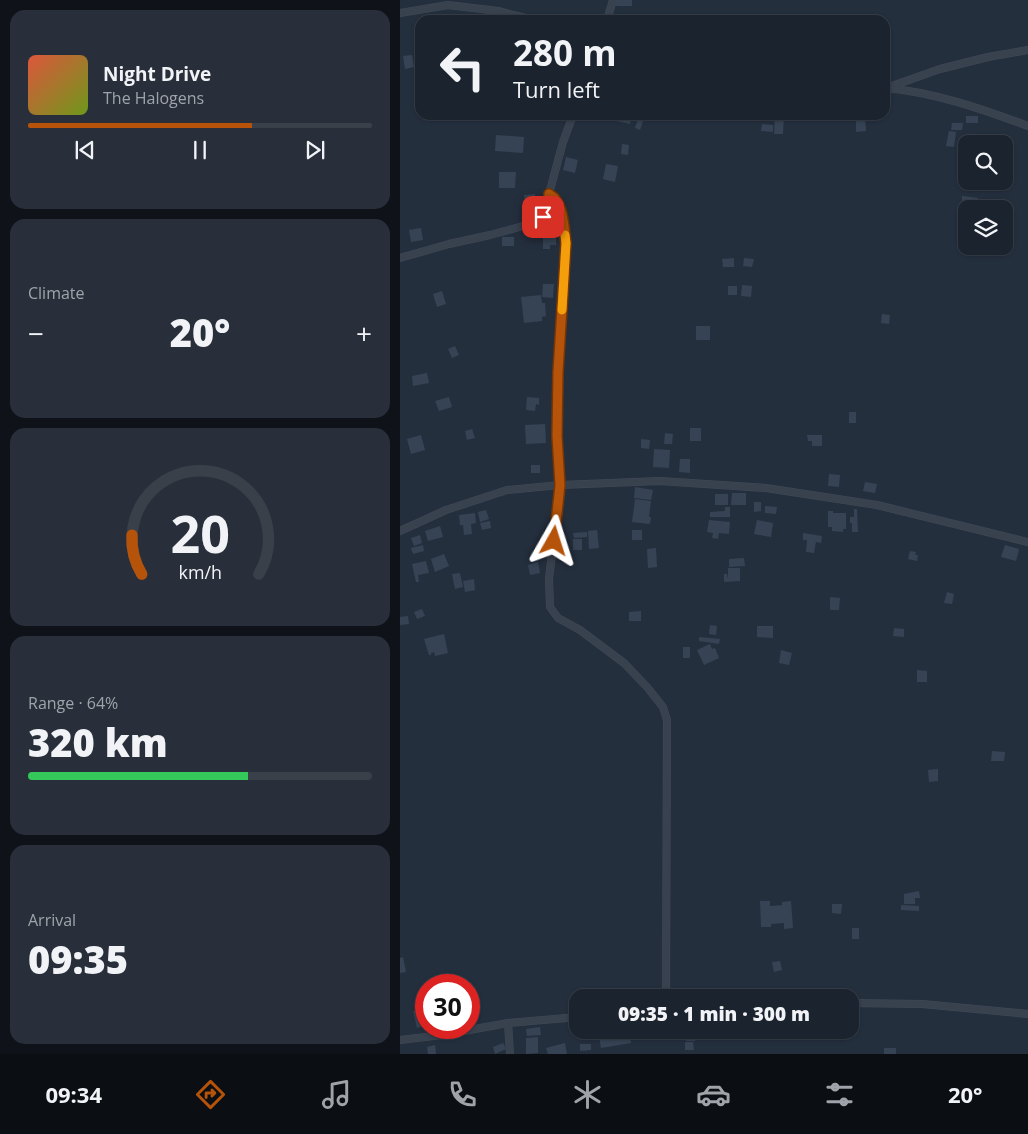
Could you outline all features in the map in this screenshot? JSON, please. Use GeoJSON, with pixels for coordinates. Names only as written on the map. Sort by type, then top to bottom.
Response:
{"type":"FeatureCollection","features":[{"type":"Feature","properties":{"kind":"street"},"geometry":{"type":"LineString","coordinates":[[608,15],[613,0]]}},
{"type":"Feature","properties":{"kind":"street"},"geometry":{"type":"LineString","coordinates":[[400,13],[448,3],[514,15]]}},
{"type":"Feature","properties":{"kind":"street"},"geometry":{"type":"LineString","coordinates":[[890,87],[940,69],[988,57],[1028,50]]}},
{"type":"Feature","properties":{"kind":"street"},"geometry":{"type":"LineString","coordinates":[[890,88],[913,91],[942,98],[987,111],[1028,126]]}},
{"type":"Feature","properties":{"kind":"street"},"geometry":{"type":"LineString","coordinates":[[400,258],[534,223],[543,217],[548,209],[549,194],[571,120]]}},
{"type":"Feature","properties":{"kind":"street"},"geometry":{"type":"LineString","coordinates":[[549,194],[556,200],[559,206],[564,224],[566,243],[558,372],[557,436],[560,485],[549,579],[550,607],[558,618],[580,630],[624,663],[647,687],[663,708],[667,720],[666,989]]}},
{"type":"Feature","properties":{"kind":"street"},"geometry":{"type":"LineString","coordinates":[[400,531],[446,510],[507,490],[560,485],[660,481],[766,488],[877,505],[1028,542]]}},
{"type":"Feature","properties":{"kind":"street"},"geometry":{"type":"LineString","coordinates":[[859,1003],[922,1004],[1028,1014]]}},
{"type":"Feature","properties":{"kind":"street"},"geometry":{"type":"LineString","coordinates":[[400,1040],[508,1024],[569,1018]]}},
{"type":"Feature","properties":{"kind":"street"},"geometry":{"type":"LineString","coordinates":[[508,1024],[510,1054]]}},
{"type":"Feature","properties":{"kind":"building"},"geometry":{"type":"Polygon","coordinates":[[[616,0],[632,0],[632,6],[616,6],[616,0]]]}},
{"type":"Feature","properties":{"kind":"building"},"geometry":{"type":"Polygon","coordinates":[[[412,55],[414,67],[405,69],[403,56],[412,55]]]}},
{"type":"Feature","properties":{"kind":"building"},"geometry":{"type":"Polygon","coordinates":[[[966,116],[978,116],[978,123],[966,123],[966,116]]]}},
{"type":"Feature","properties":{"kind":"building"},"geometry":{"type":"Polygon","coordinates":[[[616,120],[631,120],[630,124],[616,120]]]}},
{"type":"Feature","properties":{"kind":"building"},"geometry":{"type":"Polygon","coordinates":[[[638,120],[643,120],[640,130],[635,128],[638,120]]]}},
{"type":"Feature","properties":{"kind":"building"},"geometry":{"type":"Polygon","coordinates":[[[775,120],[784,120],[783,134],[774,134],[775,120]]]}},
{"type":"Feature","properties":{"kind":"building"},"geometry":{"type":"Polygon","coordinates":[[[856,120],[865,120],[866,131],[856,132],[856,120]]]}},
{"type":"Feature","properties":{"kind":"building"},"geometry":{"type":"Polygon","coordinates":[[[952,123],[963,123],[962,130],[951,130],[952,123]]]}},
{"type":"Feature","properties":{"kind":"building"},"geometry":{"type":"Polygon","coordinates":[[[762,124],[773,125],[773,132],[761,131],[762,124]]]}},
{"type":"Feature","properties":{"kind":"building"},"geometry":{"type":"Polygon","coordinates":[[[949,131],[956,132],[954,147],[946,146],[949,131]]]}},
{"type":"Feature","properties":{"kind":"building"},"geometry":{"type":"Polygon","coordinates":[[[496,135],[524,137],[523,153],[495,151],[496,135]]]}},
{"type":"Feature","properties":{"kind":"building"},"geometry":{"type":"Polygon","coordinates":[[[622,144],[629,145],[628,155],[621,154],[622,144]]]}},
{"type":"Feature","properties":{"kind":"building"},"geometry":{"type":"Polygon","coordinates":[[[566,157],[578,160],[575,173],[563,170],[566,157]]]}},
{"type":"Feature","properties":{"kind":"building"},"geometry":{"type":"Polygon","coordinates":[[[606,164],[618,166],[615,182],[603,179],[606,164]]]}},
{"type":"Feature","properties":{"kind":"building"},"geometry":{"type":"Polygon","coordinates":[[[499,172],[516,172],[515,188],[499,188],[499,172]]]}},
{"type":"Feature","properties":{"kind":"building"},"geometry":{"type":"Polygon","coordinates":[[[535,194],[536,206],[525,206],[524,195],[535,194]]]}},
{"type":"Feature","properties":{"kind":"building"},"geometry":{"type":"Polygon","coordinates":[[[962,196],[978,198],[978,200],[962,200],[962,196]]]}},
{"type":"Feature","properties":{"kind":"building"},"geometry":{"type":"Polygon","coordinates":[[[549,217],[553,217],[553,221],[556,221],[557,228],[547,229],[546,221],[549,220],[549,217]]]}},
{"type":"Feature","properties":{"kind":"building"},"geometry":{"type":"Polygon","coordinates":[[[421,228],[423,240],[411,242],[409,230],[421,228]]]}},
{"type":"Feature","properties":{"kind":"building"},"geometry":{"type":"Polygon","coordinates":[[[502,237],[514,237],[514,246],[502,246],[502,237]]]}},
{"type":"Feature","properties":{"kind":"building"},"geometry":{"type":"Polygon","coordinates":[[[556,237],[556,245],[550,245],[550,249],[543,249],[543,238],[556,237]]]}},
{"type":"Feature","properties":{"kind":"building"},"geometry":{"type":"Polygon","coordinates":[[[734,258],[734,267],[723,267],[722,259],[734,258]]]}},
{"type":"Feature","properties":{"kind":"building"},"geometry":{"type":"Polygon","coordinates":[[[744,258],[754,259],[752,267],[743,266],[744,258]]]}},
{"type":"Feature","properties":{"kind":"building"},"geometry":{"type":"Polygon","coordinates":[[[543,284],[554,284],[553,298],[542,297],[543,284]]]}},
{"type":"Feature","properties":{"kind":"building"},"geometry":{"type":"Polygon","coordinates":[[[742,285],[752,286],[751,297],[741,296],[742,285]]]}},
{"type":"Feature","properties":{"kind":"building"},"geometry":{"type":"Polygon","coordinates":[[[728,286],[737,286],[737,295],[728,295],[728,286]]]}},
{"type":"Feature","properties":{"kind":"building"},"geometry":{"type":"Polygon","coordinates":[[[442,291],[446,304],[437,307],[433,294],[442,291]]]}},
{"type":"Feature","properties":{"kind":"building"},"geometry":{"type":"Polygon","coordinates":[[[541,295],[542,303],[545,303],[546,316],[542,317],[542,321],[524,323],[521,297],[541,295]]]}},
{"type":"Feature","properties":{"kind":"building"},"geometry":{"type":"Polygon","coordinates":[[[882,314],[890,315],[889,324],[881,323],[882,314]]]}},
{"type":"Feature","properties":{"kind":"building"},"geometry":{"type":"Polygon","coordinates":[[[696,326],[710,326],[710,340],[696,340],[696,326]]]}},
{"type":"Feature","properties":{"kind":"building"},"geometry":{"type":"Polygon","coordinates":[[[455,346],[459,355],[452,358],[448,349],[455,346]]]}},
{"type":"Feature","properties":{"kind":"building"},"geometry":{"type":"Polygon","coordinates":[[[427,373],[429,383],[413,386],[412,376],[427,373]]]}},
{"type":"Feature","properties":{"kind":"building"},"geometry":{"type":"Polygon","coordinates":[[[449,397],[452,407],[439,411],[435,401],[449,397]]]}},
{"type":"Feature","properties":{"kind":"building"},"geometry":{"type":"Polygon","coordinates":[[[527,397],[539,398],[539,405],[536,404],[535,411],[526,410],[527,397]]]}},
{"type":"Feature","properties":{"kind":"building"},"geometry":{"type":"Polygon","coordinates":[[[849,412],[856,412],[856,423],[849,423],[849,412]]]}},
{"type":"Feature","properties":{"kind":"building"},"geometry":{"type":"Polygon","coordinates":[[[545,424],[546,443],[526,444],[525,425],[545,424]]]}},
{"type":"Feature","properties":{"kind":"building"},"geometry":{"type":"Polygon","coordinates":[[[690,428],[701,428],[701,441],[690,441],[690,428]]]}},
{"type":"Feature","properties":{"kind":"building"},"geometry":{"type":"Polygon","coordinates":[[[472,429],[475,438],[467,440],[465,431],[472,429]]]}},
{"type":"Feature","properties":{"kind":"building"},"geometry":{"type":"Polygon","coordinates":[[[665,433],[673,434],[672,444],[664,444],[665,433]]]}},
{"type":"Feature","properties":{"kind":"building"},"geometry":{"type":"Polygon","coordinates":[[[421,435],[425,450],[411,454],[407,439],[421,435]]]}},
{"type":"Feature","properties":{"kind":"building"},"geometry":{"type":"Polygon","coordinates":[[[807,435],[822,435],[822,446],[812,446],[812,441],[808,441],[807,435]]]}},
{"type":"Feature","properties":{"kind":"building"},"geometry":{"type":"Polygon","coordinates":[[[641,439],[650,440],[649,449],[641,448],[641,439]]]}},
{"type":"Feature","properties":{"kind":"building"},"geometry":{"type":"Polygon","coordinates":[[[654,449],[670,450],[669,468],[653,467],[654,449]]]}},
{"type":"Feature","properties":{"kind":"building"},"geometry":{"type":"Polygon","coordinates":[[[680,459],[690,459],[690,473],[679,472],[680,459]]]}},
{"type":"Feature","properties":{"kind":"building"},"geometry":{"type":"Polygon","coordinates":[[[531,465],[540,465],[540,473],[531,473],[531,465]]]}},
{"type":"Feature","properties":{"kind":"building"},"geometry":{"type":"Polygon","coordinates":[[[829,474],[840,475],[839,487],[828,486],[829,474]]]}},
{"type":"Feature","properties":{"kind":"building"},"geometry":{"type":"Polygon","coordinates":[[[865,482],[877,484],[875,493],[863,491],[865,482]]]}},
{"type":"Feature","properties":{"kind":"building"},"geometry":{"type":"Polygon","coordinates":[[[635,487],[653,490],[651,500],[634,498],[635,487]]]}},
{"type":"Feature","properties":{"kind":"building"},"geometry":{"type":"Polygon","coordinates":[[[732,493],[746,493],[746,505],[731,505],[732,493]]]}},
{"type":"Feature","properties":{"kind":"building"},"geometry":{"type":"Polygon","coordinates":[[[715,494],[728,494],[728,505],[715,505],[715,494]]]}},
{"type":"Feature","properties":{"kind":"building"},"geometry":{"type":"Polygon","coordinates":[[[635,499],[651,501],[650,524],[632,522],[635,499]]]}},
{"type":"Feature","properties":{"kind":"building"},"geometry":{"type":"Polygon","coordinates":[[[754,502],[761,502],[761,511],[754,512],[754,502]]]}},
{"type":"Feature","properties":{"kind":"building"},"geometry":{"type":"Polygon","coordinates":[[[765,506],[777,507],[776,514],[765,513],[765,506]]]}},
{"type":"Feature","properties":{"kind":"building"},"geometry":{"type":"Polygon","coordinates":[[[725,507],[730,507],[730,517],[710,517],[710,512],[725,511],[725,507]]]}},
{"type":"Feature","properties":{"kind":"building"},"geometry":{"type":"Polygon","coordinates":[[[854,509],[857,509],[858,532],[852,532],[852,523],[850,523],[850,517],[854,517],[854,509]]]}},
{"type":"Feature","properties":{"kind":"building"},"geometry":{"type":"Polygon","coordinates":[[[486,510],[489,519],[480,522],[478,512],[486,510]]]}},
{"type":"Feature","properties":{"kind":"building"},"geometry":{"type":"Polygon","coordinates":[[[828,511],[846,513],[846,529],[843,529],[843,532],[832,531],[832,527],[828,527],[828,511]]]}},
{"type":"Feature","properties":{"kind":"building"},"geometry":{"type":"Polygon","coordinates":[[[475,513],[476,523],[471,524],[472,534],[464,535],[459,515],[475,513]]]}},
{"type":"Feature","properties":{"kind":"building"},"geometry":{"type":"Polygon","coordinates":[[[709,520],[730,522],[729,534],[719,533],[718,539],[712,538],[713,533],[707,532],[709,520]]]}},
{"type":"Feature","properties":{"kind":"building"},"geometry":{"type":"Polygon","coordinates":[[[757,520],[773,523],[771,537],[754,534],[757,520]]]}},
{"type":"Feature","properties":{"kind":"building"},"geometry":{"type":"Polygon","coordinates":[[[490,521],[491,528],[482,530],[480,523],[490,521]]]}},
{"type":"Feature","properties":{"kind":"building"},"geometry":{"type":"Polygon","coordinates":[[[440,526],[443,537],[428,541],[425,531],[440,526]]]}},
{"type":"Feature","properties":{"kind":"building"},"geometry":{"type":"Polygon","coordinates":[[[597,530],[599,548],[589,549],[588,531],[597,530]]]}},
{"type":"Feature","properties":{"kind":"building"},"geometry":{"type":"Polygon","coordinates":[[[632,530],[642,530],[642,540],[632,540],[632,530]]]}},
{"type":"Feature","properties":{"kind":"building"},"geometry":{"type":"Polygon","coordinates":[[[587,532],[587,537],[574,538],[573,533],[587,532]]]}},
{"type":"Feature","properties":{"kind":"building"},"geometry":{"type":"Polygon","coordinates":[[[803,533],[822,536],[821,543],[816,542],[814,553],[806,552],[807,540],[803,540],[803,533]]]}},
{"type":"Feature","properties":{"kind":"building"},"geometry":{"type":"Polygon","coordinates":[[[420,535],[422,543],[414,546],[411,538],[420,535]]]}},
{"type":"Feature","properties":{"kind":"building"},"geometry":{"type":"Polygon","coordinates":[[[573,539],[582,539],[582,550],[573,550],[573,539]]]}},
{"type":"Feature","properties":{"kind":"building"},"geometry":{"type":"Polygon","coordinates":[[[423,545],[424,551],[413,554],[411,548],[423,545]]]}},
{"type":"Feature","properties":{"kind":"building"},"geometry":{"type":"Polygon","coordinates":[[[1005,545],[1019,549],[1016,561],[1001,557],[1005,545]]]}},
{"type":"Feature","properties":{"kind":"building"},"geometry":{"type":"Polygon","coordinates":[[[656,548],[657,567],[648,568],[647,549],[656,548]]]}},
{"type":"Feature","properties":{"kind":"building"},"geometry":{"type":"Polygon","coordinates":[[[910,551],[916,552],[915,555],[918,555],[917,561],[908,559],[910,551]]]}},
{"type":"Feature","properties":{"kind":"building"},"geometry":{"type":"Polygon","coordinates":[[[444,554],[449,566],[435,572],[431,559],[444,554]]]}},
{"type":"Feature","properties":{"kind":"building"},"geometry":{"type":"Polygon","coordinates":[[[744,558],[745,566],[729,567],[729,559],[744,558]]]}},
{"type":"Feature","properties":{"kind":"building"},"geometry":{"type":"Polygon","coordinates":[[[426,561],[429,573],[418,575],[419,582],[416,582],[412,564],[426,561]]]}},
{"type":"Feature","properties":{"kind":"building"},"geometry":{"type":"Polygon","coordinates":[[[538,562],[540,573],[530,575],[528,565],[538,562]]]}},
{"type":"Feature","properties":{"kind":"building"},"geometry":{"type":"Polygon","coordinates":[[[728,568],[740,568],[740,581],[724,582],[724,574],[727,574],[728,579],[728,568]]]}},
{"type":"Feature","properties":{"kind":"building"},"geometry":{"type":"Polygon","coordinates":[[[460,573],[463,587],[455,589],[452,574],[460,573]]]}},
{"type":"Feature","properties":{"kind":"building"},"geometry":{"type":"Polygon","coordinates":[[[474,579],[475,590],[465,592],[463,581],[474,579]]]}},
{"type":"Feature","properties":{"kind":"building"},"geometry":{"type":"Polygon","coordinates":[[[947,592],[954,594],[952,604],[944,603],[947,592]]]}},
{"type":"Feature","properties":{"kind":"building"},"geometry":{"type":"Polygon","coordinates":[[[830,597],[840,598],[839,610],[830,610],[830,597]]]}},
{"type":"Feature","properties":{"kind":"building"},"geometry":{"type":"Polygon","coordinates":[[[422,609],[425,616],[417,619],[414,612],[422,609]]]}},
{"type":"Feature","properties":{"kind":"building"},"geometry":{"type":"Polygon","coordinates":[[[641,611],[641,621],[629,621],[629,612],[641,611]]]}},
{"type":"Feature","properties":{"kind":"building"},"geometry":{"type":"Polygon","coordinates":[[[408,616],[409,624],[400,625],[400,617],[408,616]]]}},
{"type":"Feature","properties":{"kind":"building"},"geometry":{"type":"Polygon","coordinates":[[[710,625],[717,626],[716,635],[709,634],[710,625]]]}},
{"type":"Feature","properties":{"kind":"building"},"geometry":{"type":"Polygon","coordinates":[[[757,626],[773,626],[773,638],[757,637],[757,626]]]}},
{"type":"Feature","properties":{"kind":"building"},"geometry":{"type":"Polygon","coordinates":[[[894,628],[904,629],[904,637],[893,636],[894,628]]]}},
{"type":"Feature","properties":{"kind":"building"},"geometry":{"type":"Polygon","coordinates":[[[444,634],[448,653],[435,656],[434,652],[429,655],[424,639],[444,634]]]}},
{"type":"Feature","properties":{"kind":"building"},"geometry":{"type":"Polygon","coordinates":[[[699,637],[720,639],[719,644],[699,641],[699,637]]]}},
{"type":"Feature","properties":{"kind":"building"},"geometry":{"type":"Polygon","coordinates":[[[710,644],[712,649],[715,648],[719,658],[704,665],[697,650],[710,644]]]}},
{"type":"Feature","properties":{"kind":"building"},"geometry":{"type":"Polygon","coordinates":[[[683,647],[690,647],[690,658],[683,658],[683,647]]]}},
{"type":"Feature","properties":{"kind":"building"},"geometry":{"type":"Polygon","coordinates":[[[781,650],[792,653],[789,665],[779,663],[781,650]]]}},
{"type":"Feature","properties":{"kind":"building"},"geometry":{"type":"Polygon","coordinates":[[[917,670],[927,671],[927,682],[917,682],[917,670]]]}},
{"type":"Feature","properties":{"kind":"building"},"geometry":{"type":"Polygon","coordinates":[[[992,751],[1005,752],[1004,761],[991,761],[992,751]]]}},
{"type":"Feature","properties":{"kind":"building"},"geometry":{"type":"Polygon","coordinates":[[[938,769],[938,781],[929,782],[928,770],[938,769]]]}},
{"type":"Feature","properties":{"kind":"building"},"geometry":{"type":"Polygon","coordinates":[[[919,891],[920,898],[915,898],[915,904],[904,904],[904,894],[919,891]]]}},
{"type":"Feature","properties":{"kind":"building"},"geometry":{"type":"Polygon","coordinates":[[[760,901],[770,901],[770,906],[782,905],[782,902],[791,901],[793,928],[784,929],[784,923],[771,924],[771,927],[761,927],[760,901]]]}},
{"type":"Feature","properties":{"kind":"building"},"geometry":{"type":"Polygon","coordinates":[[[832,904],[842,904],[841,914],[832,913],[832,904]]]}},
{"type":"Feature","properties":{"kind":"building"},"geometry":{"type":"Polygon","coordinates":[[[901,905],[919,906],[919,911],[901,910],[901,905]]]}},
{"type":"Feature","properties":{"kind":"building"},"geometry":{"type":"Polygon","coordinates":[[[852,928],[859,928],[859,939],[852,939],[852,928]]]}},
{"type":"Feature","properties":{"kind":"building"},"geometry":{"type":"Polygon","coordinates":[[[403,957],[406,972],[400,973],[400,958],[403,957]]]}},
{"type":"Feature","properties":{"kind":"building"},"geometry":{"type":"Polygon","coordinates":[[[780,961],[782,970],[774,972],[772,962],[780,961]]]}},
{"type":"Feature","properties":{"kind":"building"},"geometry":{"type":"Polygon","coordinates":[[[540,1027],[541,1035],[527,1036],[526,1029],[540,1027]]]}},
{"type":"Feature","properties":{"kind":"building"},"geometry":{"type":"Polygon","coordinates":[[[538,1037],[538,1053],[526,1054],[526,1038],[538,1037]]]}},
{"type":"Feature","properties":{"kind":"building"},"geometry":{"type":"Polygon","coordinates":[[[600,1039],[630,1039],[631,1043],[601,1048],[600,1039]]]}},
{"type":"Feature","properties":{"kind":"building"},"geometry":{"type":"Polygon","coordinates":[[[686,1039],[695,1039],[695,1041],[686,1041],[686,1039]]]}},
{"type":"Feature","properties":{"kind":"building"},"geometry":{"type":"Polygon","coordinates":[[[701,1039],[719,1039],[719,1040],[701,1039]]]}},
{"type":"Feature","properties":{"kind":"building"},"geometry":{"type":"Polygon","coordinates":[[[685,1042],[693,1042],[694,1050],[685,1050],[685,1042]]]}},
{"type":"Feature","properties":{"kind":"building"},"geometry":{"type":"Polygon","coordinates":[[[503,1043],[506,1049],[495,1054],[493,1047],[503,1043]]]}},
{"type":"Feature","properties":{"kind":"building"},"geometry":{"type":"Polygon","coordinates":[[[565,1043],[567,1054],[548,1054],[546,1048],[565,1043]]]}},
{"type":"Feature","properties":{"kind":"building"},"geometry":{"type":"Polygon","coordinates":[[[580,1044],[591,1044],[591,1050],[580,1051],[580,1044]]]}},
{"type":"Feature","properties":{"kind":"building"},"geometry":{"type":"Polygon","coordinates":[[[435,1045],[436,1054],[428,1054],[427,1047],[435,1045]]]}},
{"type":"Feature","properties":{"kind":"building"},"geometry":{"type":"Polygon","coordinates":[[[884,1048],[896,1048],[896,1054],[884,1054],[884,1048]]]}},
{"type":"Feature","properties":{"kind":"slow traffic"},"geometry":{"type":"LineString","coordinates":[[562,310],[565,235]]}},
{"type":"Feature","properties":{"kind":"route"},"geometry":{"type":"LineString","coordinates":[[543,217],[548,209],[549,194],[556,200],[559,206],[564,224],[566,243],[558,372],[557,436],[560,485],[554,541]]}}]}
